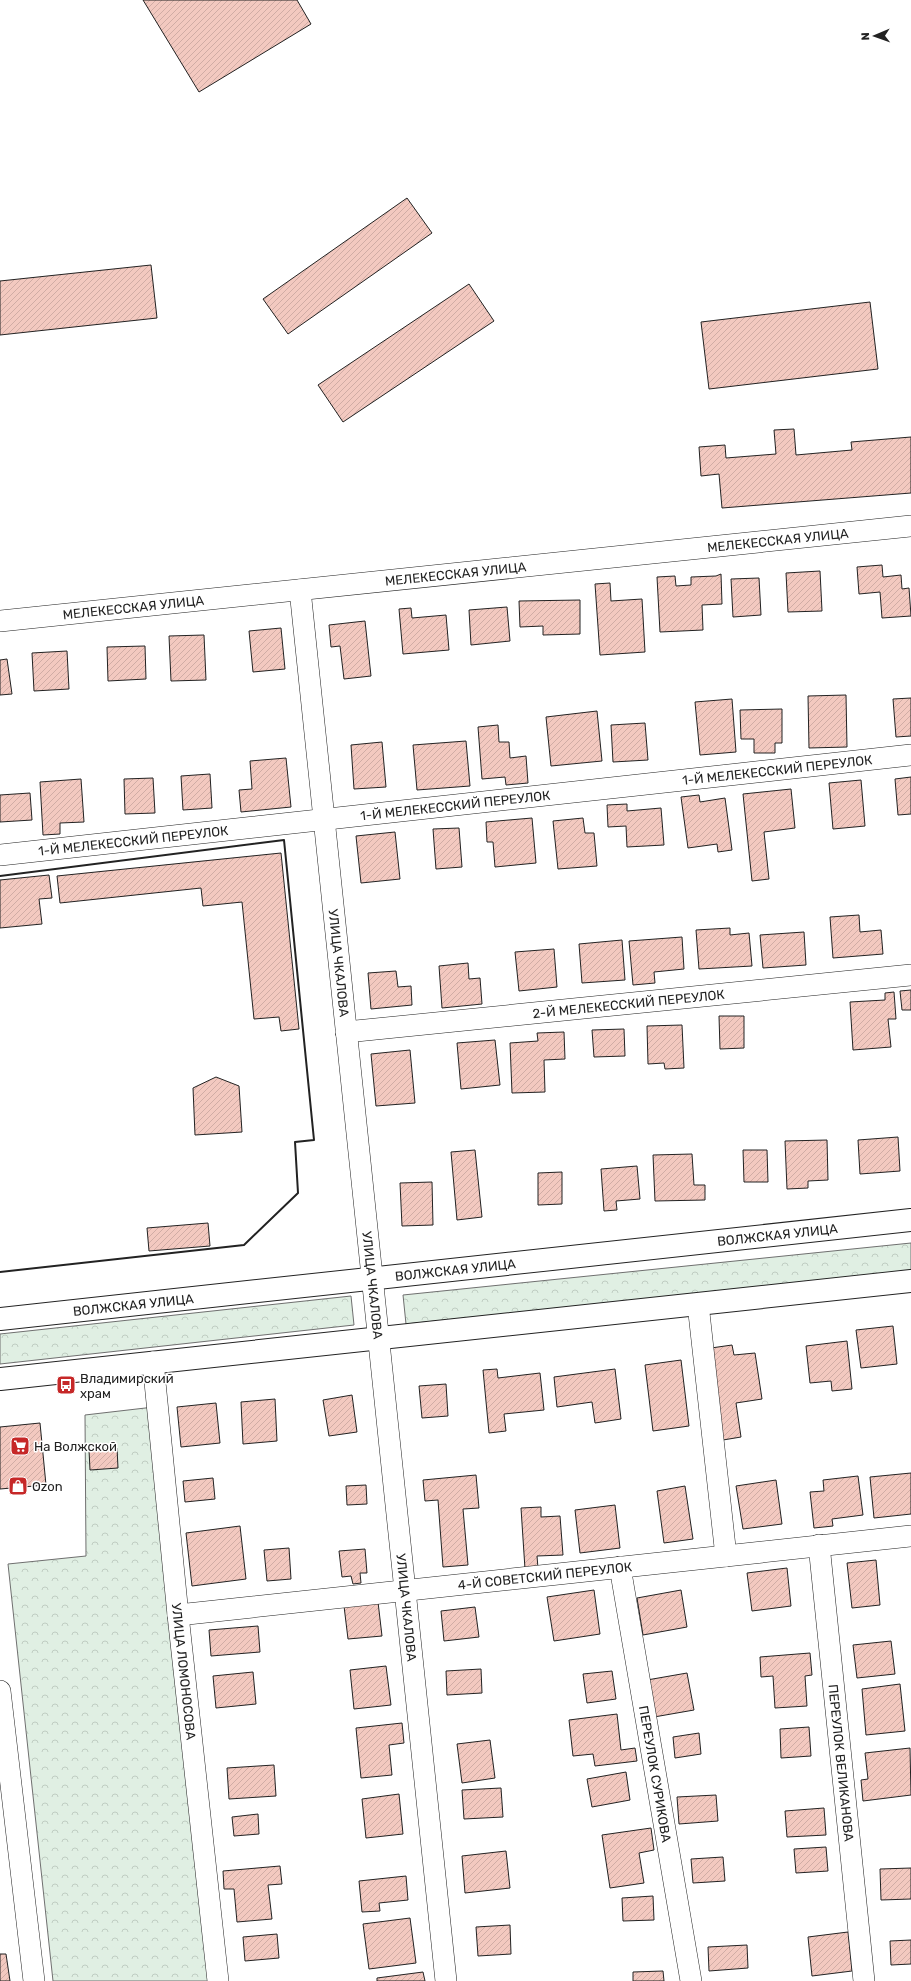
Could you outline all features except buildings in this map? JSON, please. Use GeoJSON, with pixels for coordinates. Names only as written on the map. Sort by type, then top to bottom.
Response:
{"type":"FeatureCollection","features":[{"type":"Feature","properties":{"kind":"main road","name":"ВОЛЖСКАЯ УЛИЦА"},"geometry":{"type":"LineString","coordinates":[[0,1319],[911,1220]]}},
{"type":"Feature","properties":{"kind":"main road"},"geometry":{"type":"LineString","coordinates":[[0,1379],[911,1282]]}},
{"type":"Feature","properties":{"kind":"street","name":"МЕЛЕКЕССКАЯ УЛИЦА"},"geometry":{"type":"LineString","coordinates":[[0,621],[911,526]]}},
{"type":"Feature","properties":{"kind":"street","name":"УЛИЦА ЧКАЛОВА"},"geometry":{"type":"LineString","coordinates":[[300,590],[446,1981]]}},
{"type":"Feature","properties":{"kind":"street","name":"1-Й МЕЛЕКЕССКИЙ ПЕРЕУЛОК"},"geometry":{"type":"LineString","coordinates":[[0,855],[911,755]]}},
{"type":"Feature","properties":{"kind":"street","name":"2-Й МЕЛЕКЕССКИЙ ПЕРЕУЛОК"},"geometry":{"type":"LineString","coordinates":[[346,1032],[911,975]]}},
{"type":"Feature","properties":{"kind":"street"},"geometry":{"type":"LineString","coordinates":[[698,1304],[726,1556]]}},
{"type":"Feature","properties":{"kind":"street","name":"УЛИЦА ЛОМОНОСОВА"},"geometry":{"type":"LineString","coordinates":[[153,1362],[178,1615],[218,1981]]}},
{"type":"Feature","properties":{"kind":"street","name":"4-Й СОВЕТСКИЙ ПЕРЕУЛОК"},"geometry":{"type":"LineString","coordinates":[[178,1615],[911,1536]]}},
{"type":"Feature","properties":{"kind":"street","name":"ПЕРЕУЛОК ВЕЛИКАНОВА"},"geometry":{"type":"LineString","coordinates":[[819,1545],[864,1981]]}},
{"type":"Feature","properties":{"kind":"street","name":"ПЕРЕУЛОК СУРИКОВА"},"geometry":{"type":"LineString","coordinates":[[620,1567],[690,1981]]}},
{"type":"Feature","properties":{"kind":"street"},"geometry":{"type":"LineString","coordinates":[[0,1691],[34,1981]]}},
{"type":"Feature","properties":{"kind":"green space"},"geometry":{"type":"Polygon","coordinates":[[[911,1243],[911,1273],[406,1324],[403,1295],[911,1243]]]}},
{"type":"Feature","properties":{"kind":"green space"},"geometry":{"type":"Polygon","coordinates":[[[351,1296],[354,1325],[0,1364],[0,1334],[351,1296]]]}},
{"type":"Feature","properties":{"kind":"green space"},"geometry":{"type":"Polygon","coordinates":[[[154,1407],[214,1981],[53,1981],[8,1564],[86,1556],[85,1415],[154,1407]]]}},
{"type":"Feature","properties":{"kind":"wall"},"geometry":{"type":"LineString","coordinates":[[0,876],[284,840],[314,1140],[295,1142],[298,1193],[244,1245],[0,1272]]}},
{"type":"Feature","properties":{"kind":"place","name":"Владимирский храм"},"geometry":{"type":"Point","coordinates":[66,1385]}},
{"type":"Feature","properties":{"kind":"place","name":"На Волжской"},"geometry":{"type":"Point","coordinates":[20,1446]}},
{"type":"Feature","properties":{"kind":"place","name":"Ozon"},"geometry":{"type":"Point","coordinates":[18,1486]}}]}
